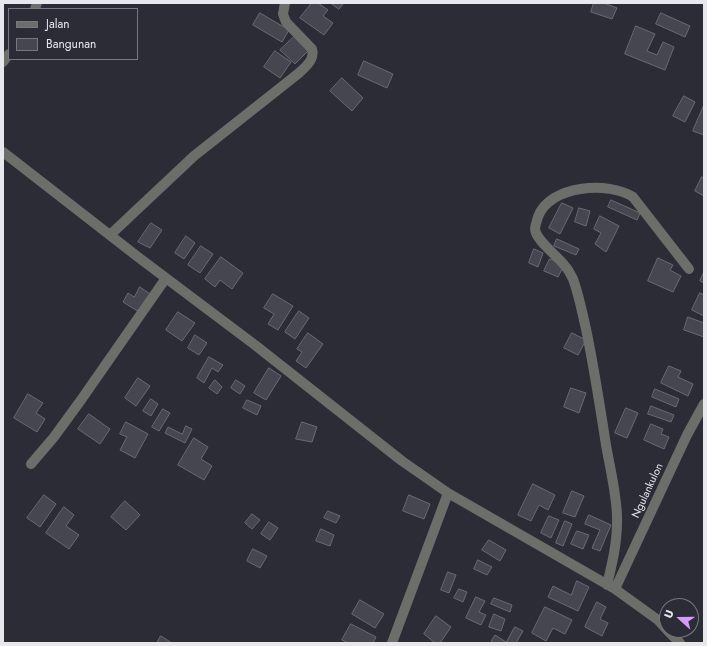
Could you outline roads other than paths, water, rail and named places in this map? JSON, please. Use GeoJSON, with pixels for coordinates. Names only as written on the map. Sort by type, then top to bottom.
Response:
{"type":"FeatureCollection","features":[{"type":"Feature","properties":{"kind":"street"},"geometry":{"type":"LineString","coordinates":[[110,235],[194,156],[299,73],[313,58],[314,54],[312,49],[286,22],[283,14],[285,3]]}},
{"type":"Feature","properties":{"kind":"street"},"geometry":{"type":"LineString","coordinates":[[3,152],[255,345],[402,461],[448,493],[611,587],[659,621]]}},
{"type":"Feature","properties":{"kind":"street"},"geometry":{"type":"LineString","coordinates":[[611,587],[618,521],[593,360],[578,295],[572,278],[566,266],[539,238],[535,230],[540,211],[547,202],[574,190],[600,188],[615,189],[626,192],[634,197],[689,269]]}},
{"type":"Feature","properties":{"kind":"street"},"geometry":{"type":"LineString","coordinates":[[31,464],[54,437],[166,278]]}},
{"type":"Feature","properties":{"kind":"street","name":"Ngulankulon"},"geometry":{"type":"LineString","coordinates":[[611,587],[704,404]]}},
{"type":"Feature","properties":{"kind":"street"},"geometry":{"type":"LineString","coordinates":[[392,643],[448,493]]}}]}
